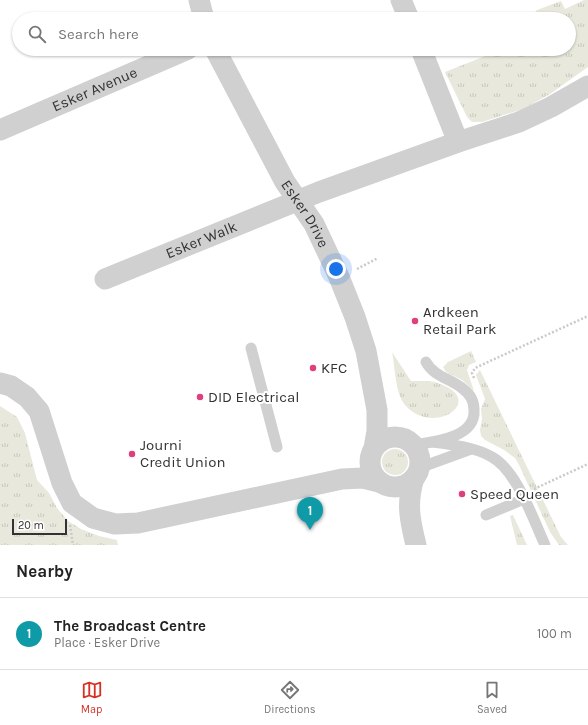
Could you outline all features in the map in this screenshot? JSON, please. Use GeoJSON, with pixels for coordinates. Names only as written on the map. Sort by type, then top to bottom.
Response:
{"type":"FeatureCollection","features":[{"type":"Feature","properties":{"kind":"street"},"geometry":{"type":"LineString","coordinates":[[199,0],[202,12]]}},
{"type":"Feature","properties":{"kind":"street"},"geometry":{"type":"LineString","coordinates":[[401,0],[406,12]]}},
{"type":"Feature","properties":{"kind":"street","name":"Esker Avenue"},"geometry":{"type":"LineString","coordinates":[[0,130],[172,56]]}},
{"type":"Feature","properties":{"kind":"street","name":"Esker Drive"},"geometry":{"type":"LineString","coordinates":[[219,56],[285,182],[314,224],[339,277],[357,322],[369,364],[377,410],[377,431],[373,452]]}},
{"type":"Feature","properties":{"kind":"street"},"geometry":{"type":"LineString","coordinates":[[424,56],[458,142]]}},
{"type":"Feature","properties":{"kind":"street","name":"Esker Walk"},"geometry":{"type":"LineString","coordinates":[[105,279],[298,200],[458,142],[519,122],[536,115],[588,86]]}},
{"type":"Feature","properties":{"kind":"street"},"geometry":{"type":"LineString","coordinates":[[0,383],[11,386],[27,397],[39,411],[62,483],[72,503],[93,518],[115,524],[138,523],[342,479],[363,478],[399,487],[410,482],[417,473]]}},
{"type":"Feature","properties":{"kind":"street","name":"Esker Drive"},"geometry":{"type":"LineString","coordinates":[[377,410],[389,428],[415,441]]}},
{"type":"Feature","properties":{"kind":"street"},"geometry":{"type":"LineString","coordinates":[[342,479],[359,467],[386,439],[393,437],[415,441],[419,456],[417,473],[410,496],[409,516],[416,545]]}},
{"type":"Feature","properties":{"kind":"street"},"geometry":{"type":"LineString","coordinates":[[373,452],[370,463],[374,476],[395,495],[409,516]]}},
{"type":"Feature","properties":{"kind":"lane"},"geometry":{"type":"LineString","coordinates":[[251,348],[277,447]]}},
{"type":"Feature","properties":{"kind":"lane"},"geometry":{"type":"LineString","coordinates":[[415,441],[458,435],[466,430],[475,415],[474,406],[470,396],[464,389],[436,372],[426,362]]}},
{"type":"Feature","properties":{"kind":"lane"},"geometry":{"type":"LineString","coordinates":[[415,441],[471,449],[492,456],[500,462],[514,479],[545,545]]}},
{"type":"Feature","properties":{"kind":"lane"},"geometry":{"type":"LineString","coordinates":[[417,473],[471,449]]}},
{"type":"Feature","properties":{"kind":"lane"},"geometry":{"type":"LineString","coordinates":[[486,515],[523,497]]}},
{"type":"Feature","properties":{"kind":"path"},"geometry":{"type":"LineString","coordinates":[[474,406],[479,404],[481,399],[472,373],[474,368],[588,316]]}},
{"type":"Feature","properties":{"kind":"path"},"geometry":{"type":"LineString","coordinates":[[523,497],[588,464]]}},
{"type":"Feature","properties":{"kind":"green space"},"geometry":{"type":"Polygon","coordinates":[[[584,0],[588,0],[588,67],[550,94],[523,109],[482,122],[472,122],[467,117],[445,72],[485,56],[576,56],[576,12],[535,12],[561,1],[565,9],[584,0]]]}},
{"type":"Feature","properties":{"kind":"green space"},"geometry":{"type":"Polygon","coordinates":[[[471,351],[476,362],[469,365],[467,370],[474,391],[462,380],[446,372],[443,367],[448,362],[471,351]]]}},
{"type":"Feature","properties":{"kind":"green space"},"geometry":{"type":"Polygon","coordinates":[[[392,352],[411,381],[432,381],[449,388],[457,395],[458,402],[455,409],[438,418],[427,418],[416,414],[405,405],[397,387],[392,352]]]}},
{"type":"Feature","properties":{"kind":"green space"},"geometry":{"type":"Polygon","coordinates":[[[480,370],[561,537],[568,545],[559,545],[550,532],[515,458],[481,436],[481,409],[485,399],[476,375],[480,370]]]}},
{"type":"Feature","properties":{"kind":"green space"},"geometry":{"type":"Polygon","coordinates":[[[0,406],[17,417],[25,433],[37,480],[49,493],[57,508],[68,521],[81,529],[99,536],[117,540],[118,545],[0,545],[0,406]]]}},
{"type":"Feature","properties":{"kind":"green space"},"geometry":{"type":"Polygon","coordinates":[[[395,449],[404,453],[408,462],[404,471],[395,475],[386,471],[382,462],[386,453],[395,449]]]}},
{"type":"Feature","properties":{"kind":"green space"},"geometry":{"type":"Polygon","coordinates":[[[513,515],[527,545],[517,545],[510,516],[513,515]]]}},
{"type":"Feature","properties":{"kind":"place","name":"Ardkeen Retail Park"},"geometry":{"type":"Point","coordinates":[415,321]}},
{"type":"Feature","properties":{"kind":"place","name":"KFC"},"geometry":{"type":"Point","coordinates":[313,368]}},
{"type":"Feature","properties":{"kind":"place","name":"DID Electrical"},"geometry":{"type":"Point","coordinates":[200,397]}},
{"type":"Feature","properties":{"kind":"place","name":"Journi Credit Union"},"geometry":{"type":"Point","coordinates":[132,454]}},
{"type":"Feature","properties":{"kind":"place","name":"Speed Queen"},"geometry":{"type":"Point","coordinates":[462,494]}},
{"type":"Feature","properties":{"kind":"place","name":"The Broadcast Centre"},"geometry":{"type":"Point","coordinates":[310,530]}}]}
